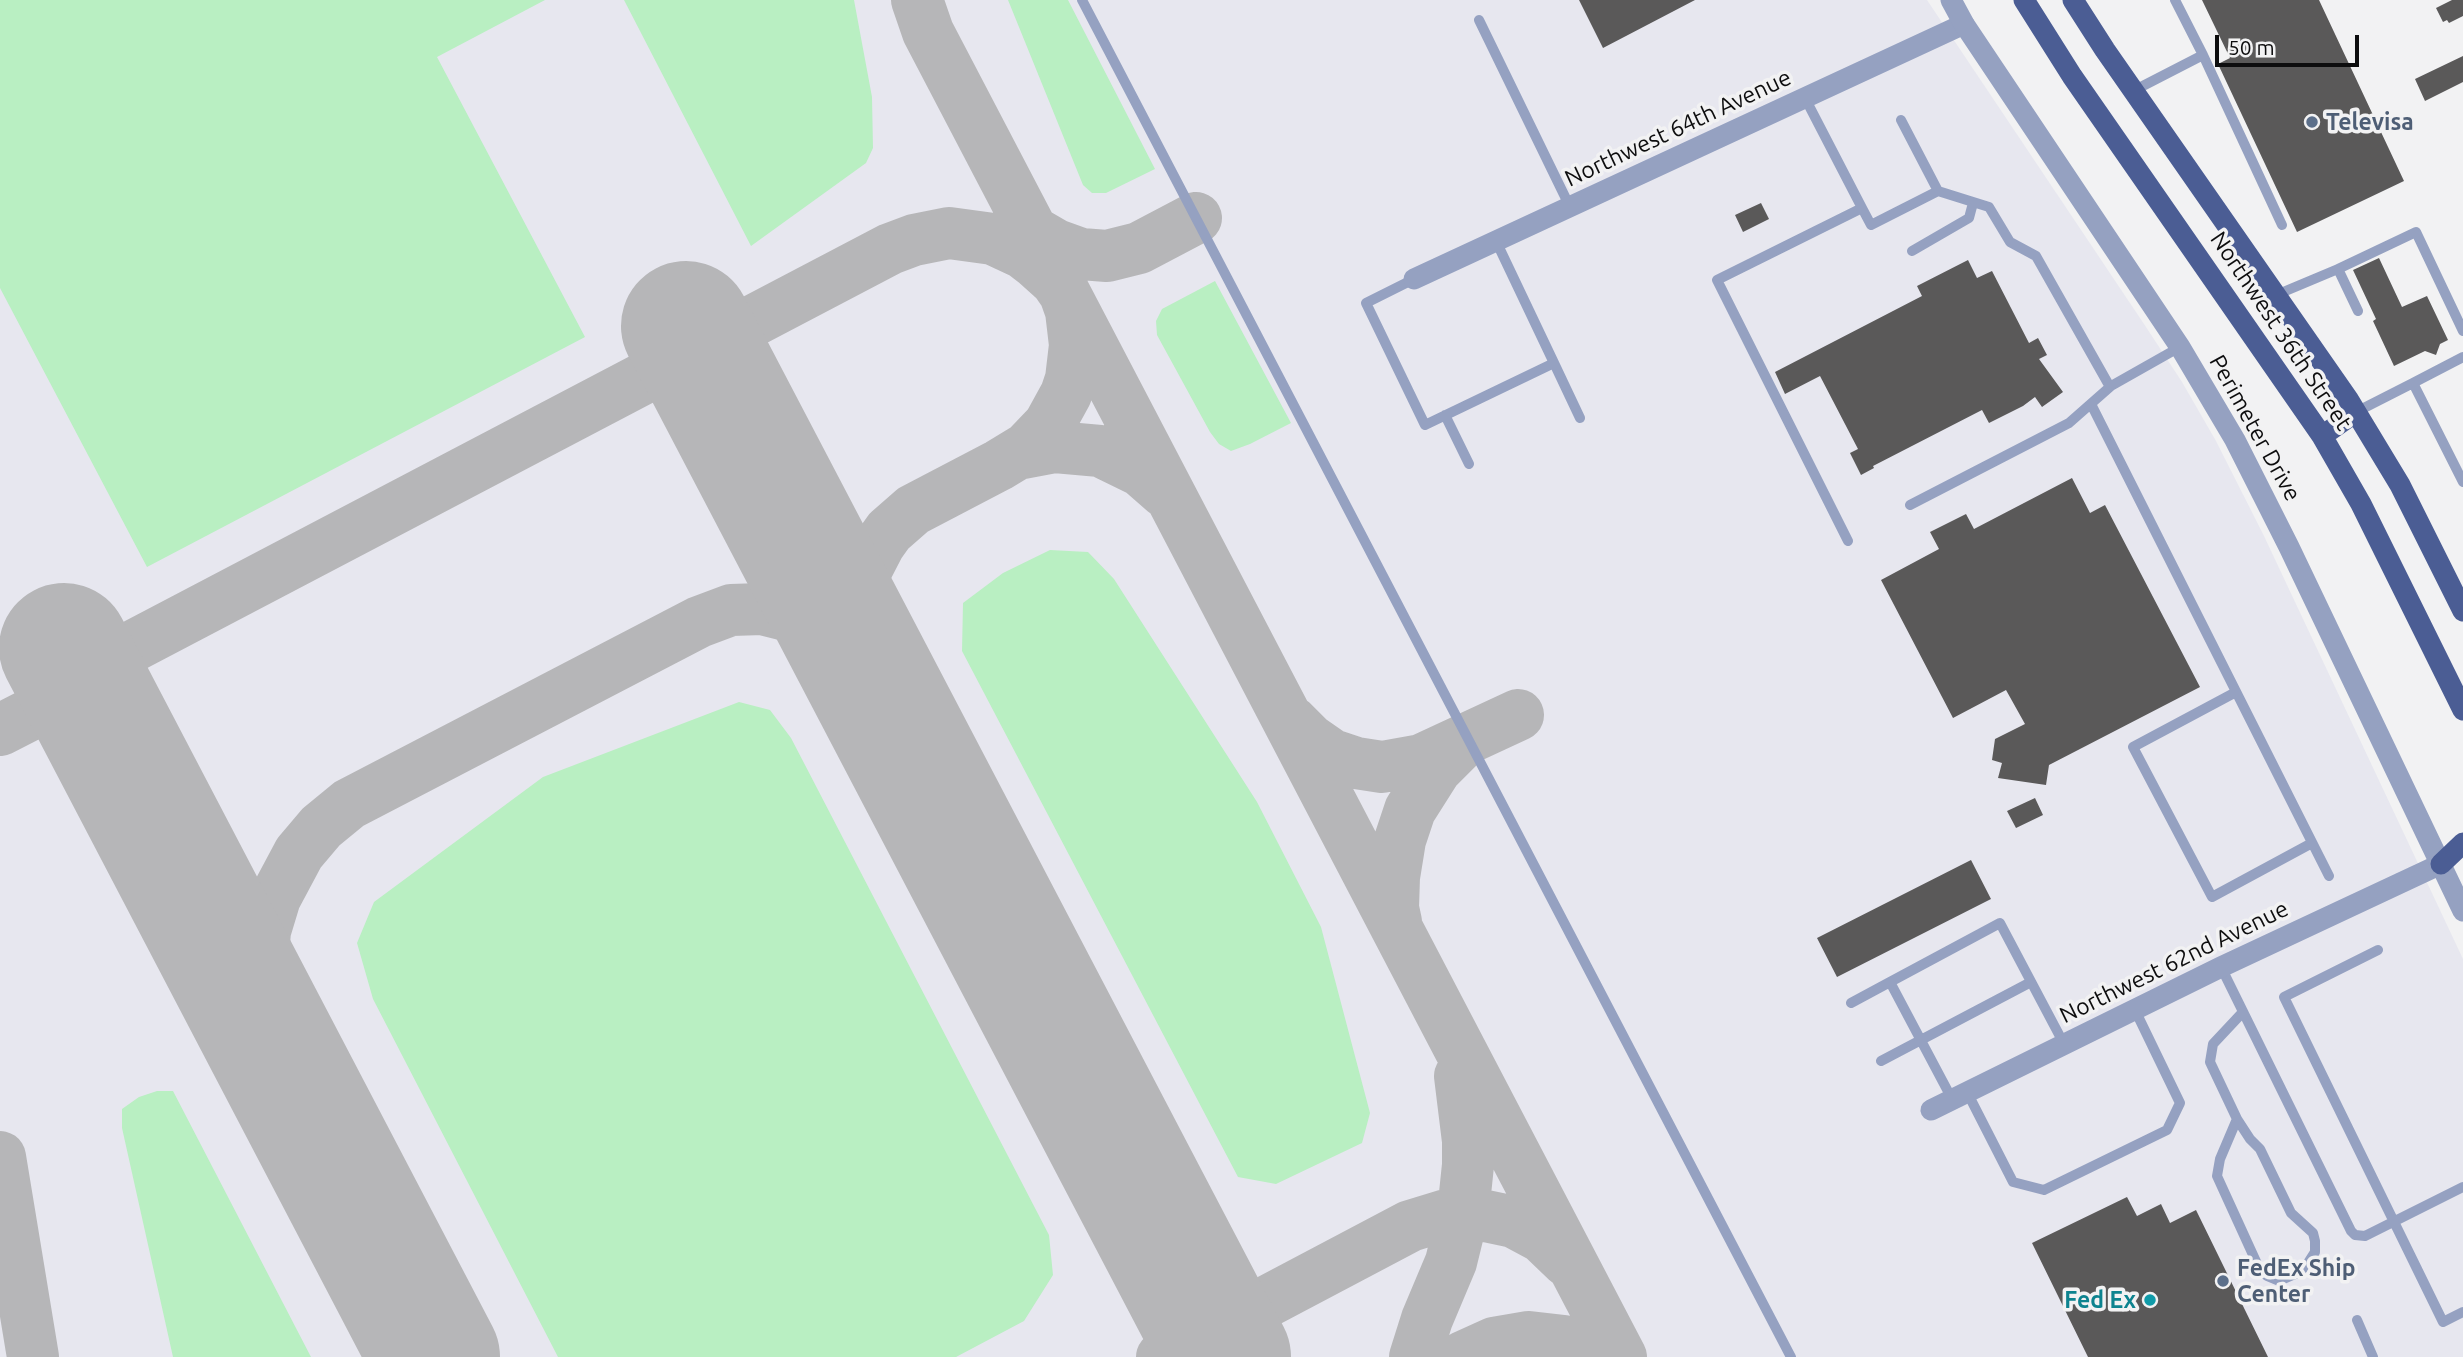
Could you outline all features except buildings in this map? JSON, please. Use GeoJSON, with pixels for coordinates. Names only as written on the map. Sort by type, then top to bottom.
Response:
{"type":"FeatureCollection","features":[{"type":"Feature","properties":{"kind":"main road","name":"Northwest 36th Street"},"geometry":{"type":"LineString","coordinates":[[2024,0],[2072,76],[2322,436],[2361,504],[2463,710]]}},
{"type":"Feature","properties":{"kind":"main road","name":"Northwest 36th Street"},"geometry":{"type":"LineString","coordinates":[[2073,0],[2356,412],[2400,485],[2463,611]]}},
{"type":"Feature","properties":{"kind":"main road"},"geometry":{"type":"LineString","coordinates":[[2322,436],[2356,412]]}},
{"type":"Feature","properties":{"kind":"main road"},"geometry":{"type":"LineString","coordinates":[[2441,863],[2463,843]]}},
{"type":"Feature","properties":{"kind":"main road"},"geometry":{"type":"LineString","coordinates":[[2441,863],[2463,859]]}},
{"type":"Feature","properties":{"kind":"street","name":"Perimeter Drive"},"geometry":{"type":"LineString","coordinates":[[1951,0],[1964,24],[2180,347],[2235,440],[2463,911]]}},
{"type":"Feature","properties":{"kind":"street","name":"Northwest 64th Avenue"},"geometry":{"type":"LineString","coordinates":[[1414,279],[1964,24]]}},
{"type":"Feature","properties":{"kind":"street","name":"Northwest 62nd Avenue"},"geometry":{"type":"LineString","coordinates":[[1931,1110],[2221,967],[2441,863]]}},
{"type":"Feature","properties":{"kind":"lane"},"geometry":{"type":"LineString","coordinates":[[1082,0],[1791,1357]]}},
{"type":"Feature","properties":{"kind":"lane"},"geometry":{"type":"LineString","coordinates":[[2175,0],[2282,225]]}},
{"type":"Feature","properties":{"kind":"lane"},"geometry":{"type":"LineString","coordinates":[[1479,20],[1570,207]]}},
{"type":"Feature","properties":{"kind":"lane"},"geometry":{"type":"LineString","coordinates":[[2133,90],[2203,55]]}},
{"type":"Feature","properties":{"kind":"lane"},"geometry":{"type":"LineString","coordinates":[[1805,97],[1871,225],[1938,191]]}},
{"type":"Feature","properties":{"kind":"lane"},"geometry":{"type":"LineString","coordinates":[[1901,120],[1938,191],[1989,207],[2010,242],[2036,256],[2110,387]]}},
{"type":"Feature","properties":{"kind":"lane"},"geometry":{"type":"LineString","coordinates":[[1912,251],[1969,218],[1973,203]]}},
{"type":"Feature","properties":{"kind":"lane"},"geometry":{"type":"LineString","coordinates":[[1848,541],[1717,280],[1862,208]]}},
{"type":"Feature","properties":{"kind":"lane"},"geometry":{"type":"LineString","coordinates":[[2276,295],[2416,232],[2463,331]]}},
{"type":"Feature","properties":{"kind":"lane"},"geometry":{"type":"LineString","coordinates":[[1496,241],[1580,418]]}},
{"type":"Feature","properties":{"kind":"lane"},"geometry":{"type":"LineString","coordinates":[[2338,269],[2358,311]]}},
{"type":"Feature","properties":{"kind":"lane"},"geometry":{"type":"LineString","coordinates":[[1414,279],[1366,303],[1425,425],[1554,363]]}},
{"type":"Feature","properties":{"kind":"lane"},"geometry":{"type":"LineString","coordinates":[[1910,505],[2069,423],[2110,387],[2180,347]]}},
{"type":"Feature","properties":{"kind":"lane"},"geometry":{"type":"LineString","coordinates":[[2356,412],[2463,357]]}},
{"type":"Feature","properties":{"kind":"lane"},"geometry":{"type":"LineString","coordinates":[[2413,383],[2463,482]]}},
{"type":"Feature","properties":{"kind":"lane"},"geometry":{"type":"LineString","coordinates":[[2091,404],[2329,876]]}},
{"type":"Feature","properties":{"kind":"lane"},"geometry":{"type":"LineString","coordinates":[[1445,415],[1469,464]]}},
{"type":"Feature","properties":{"kind":"lane"},"geometry":{"type":"LineString","coordinates":[[2236,692],[2133,747],[2212,897],[2312,843]]}},
{"type":"Feature","properties":{"kind":"lane"},"geometry":{"type":"LineString","coordinates":[[1851,1003],[2000,923],[2064,1044]]}},
{"type":"Feature","properties":{"kind":"lane"},"geometry":{"type":"LineString","coordinates":[[2378,950],[2284,997],[2443,1322],[2463,1312]]}},
{"type":"Feature","properties":{"kind":"lane"},"geometry":{"type":"LineString","coordinates":[[2221,967],[2354,1235],[2365,1236],[2463,1187]]}},
{"type":"Feature","properties":{"kind":"lane"},"geometry":{"type":"LineString","coordinates":[[1890,982],[1921,1040],[2013,1182],[2044,1190],[2167,1130],[2180,1103],[2135,1010]]}},
{"type":"Feature","properties":{"kind":"lane"},"geometry":{"type":"LineString","coordinates":[[1881,1061],[2031,982]]}},
{"type":"Feature","properties":{"kind":"lane"},"geometry":{"type":"LineString","coordinates":[[2237,1119],[2220,1159],[2217,1176],[2259,1268],[2267,1276],[2279,1281],[2300,1272],[2315,1252],[2315,1241],[2313,1233],[2291,1213],[2260,1149],[2237,1119],[2210,1062],[2213,1044],[2243,1012]]}},
{"type":"Feature","properties":{"kind":"lane"},"geometry":{"type":"LineString","coordinates":[[2357,1320],[2374,1357]]}},
{"type":"Feature","properties":{"kind":"shaded area"},"geometry":{"type":"Polygon","coordinates":[[[0,0],[1927,0],[2146,327],[2216,441],[2264,536],[2463,959],[2463,1357],[0,1357],[0,0]]]}},
{"type":"Feature","properties":{"kind":"green space"},"geometry":{"type":"Polygon","coordinates":[[[0,0],[545,0],[437,57],[585,337],[147,567],[0,288],[0,0]]]}},
{"type":"Feature","properties":{"kind":"green space"},"geometry":{"type":"Polygon","coordinates":[[[624,0],[854,0],[872,97],[873,148],[866,163],[751,246],[624,0]]]}},
{"type":"Feature","properties":{"kind":"green space"},"geometry":{"type":"Polygon","coordinates":[[[1008,0],[1068,0],[1155,169],[1106,193],[1092,193],[1083,185],[1008,0]]]}},
{"type":"Feature","properties":{"kind":"green space"},"geometry":{"type":"Polygon","coordinates":[[[1215,281],[1291,423],[1231,451],[1219,444],[1210,432],[1157,335],[1156,321],[1162,309],[1215,281]]]}},
{"type":"Feature","properties":{"kind":"green space"},"geometry":{"type":"Polygon","coordinates":[[[1050,550],[1088,552],[1114,579],[1257,802],[1321,927],[1370,1113],[1362,1143],[1276,1184],[1238,1177],[962,651],[963,603],[1003,573],[1050,550]]]}},
{"type":"Feature","properties":{"kind":"green space"},"geometry":{"type":"Polygon","coordinates":[[[739,702],[770,710],[791,738],[1049,1235],[1053,1275],[1024,1321],[956,1357],[558,1357],[373,999],[357,943],[374,902],[543,777],[739,702]]]}},
{"type":"Feature","properties":{"kind":"green space"},"geometry":{"type":"Polygon","coordinates":[[[157,1091],[173,1091],[311,1357],[173,1357],[122,1128],[122,1109],[139,1097],[157,1091]]]}},
{"type":"Feature","properties":{"kind":"taxiway"},"geometry":{"type":"LineString","coordinates":[[917,0],[928,32],[1621,1357]]}},
{"type":"Feature","properties":{"kind":"taxiway"},"geometry":{"type":"LineString","coordinates":[[1029,227],[1056,245],[1081,254],[1107,256],[1139,248],[1196,218]]}},
{"type":"Feature","properties":{"kind":"taxiway"},"geometry":{"type":"LineString","coordinates":[[78,675],[890,249],[914,240],[949,233],[993,239],[1023,253],[1056,281],[1065,294],[1071,311],[1075,345],[1071,379],[1049,425],[1027,448],[913,510],[889,531],[879,545],[863,576],[856,613],[859,645],[876,689]]}},
{"type":"Feature","properties":{"kind":"taxiway"},"geometry":{"type":"LineString","coordinates":[[1018,454],[1055,447],[1100,451],[1141,471],[1165,492]]}},
{"type":"Feature","properties":{"kind":"taxiway"},"geometry":{"type":"LineString","coordinates":[[328,1153],[273,1037],[265,1008],[262,967],[265,931],[275,898],[299,853],[321,827],[349,804],[699,622],[731,610],[762,609],[810,621],[838,638],[868,677]]}},
{"type":"Feature","properties":{"kind":"taxiway"},"geometry":{"type":"LineString","coordinates":[[0,730],[84,687]]}},
{"type":"Feature","properties":{"kind":"taxiway"},"geometry":{"type":"LineString","coordinates":[[1291,721],[1309,739],[1332,755],[1356,763],[1382,767],[1421,760],[1518,715]]}},
{"type":"Feature","properties":{"kind":"taxiway"},"geometry":{"type":"LineString","coordinates":[[1396,922],[1393,908],[1394,877],[1400,840],[1410,810],[1436,769],[1459,746]]}},
{"type":"Feature","properties":{"kind":"taxiway"},"geometry":{"type":"LineString","coordinates":[[1415,1357],[1427,1319],[1451,1262],[1463,1213],[1468,1141],[1460,1076]]}},
{"type":"Feature","properties":{"kind":"taxiway"},"geometry":{"type":"LineString","coordinates":[[0,1157],[33,1357]]}},
{"type":"Feature","properties":{"kind":"taxiway"},"geometry":{"type":"LineString","coordinates":[[1162,1357],[1410,1226],[1446,1215],[1481,1215],[1514,1222],[1542,1237],[1567,1261]]}},
{"type":"Feature","properties":{"kind":"taxiway"},"geometry":{"type":"LineString","coordinates":[[1463,1357],[1494,1343],[1529,1337],[1564,1341],[1599,1357]]}},
{"type":"Feature","properties":{"kind":"runway"},"geometry":{"type":"LineString","coordinates":[[686,326],[1226,1357]]}},
{"type":"Feature","properties":{"kind":"runway"},"geometry":{"type":"LineString","coordinates":[[64,648],[435,1357]]}},
{"type":"Feature","properties":{"kind":"place","name":"Televisa"},"geometry":{"type":"Point","coordinates":[2312,122]}},
{"type":"Feature","properties":{"kind":"place","name":"FedEx Ship Center"},"geometry":{"type":"Point","coordinates":[2223,1281]}},
{"type":"Feature","properties":{"kind":"place","name":"Fed Ex"},"geometry":{"type":"Point","coordinates":[2150,1300]}}]}
